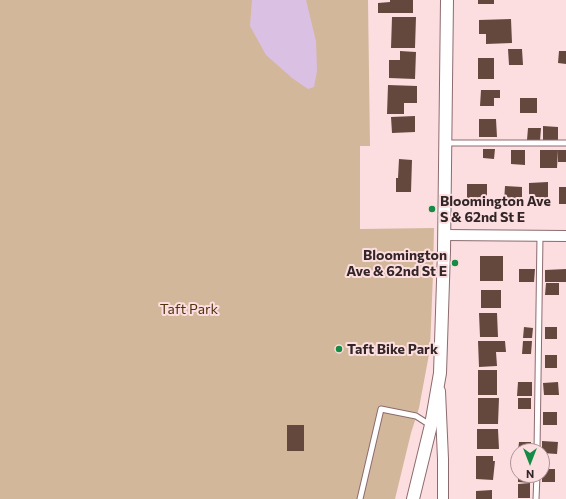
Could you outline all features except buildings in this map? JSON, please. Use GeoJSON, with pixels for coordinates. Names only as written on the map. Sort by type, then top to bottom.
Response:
{"type":"FeatureCollection","features":[{"type":"Feature","properties":{"kind":"street"},"geometry":{"type":"LineString","coordinates":[[442,499],[443,459],[440,373],[444,235],[447,0]]}},
{"type":"Feature","properties":{"kind":"street"},"geometry":{"type":"LineString","coordinates":[[444,235],[566,236]]}},
{"type":"Feature","properties":{"kind":"street"},"geometry":{"type":"LineString","coordinates":[[413,499],[440,373]]}},
{"type":"Feature","properties":{"kind":"lane"},"geometry":{"type":"LineString","coordinates":[[445,143],[566,142]]}},
{"type":"Feature","properties":{"kind":"lane"},"geometry":{"type":"LineString","coordinates":[[537,443],[540,236]]}},
{"type":"Feature","properties":{"kind":"lane"},"geometry":{"type":"LineString","coordinates":[[360,499],[381,409],[416,416],[430,425]]}},
{"type":"Feature","properties":{"kind":"lane"},"geometry":{"type":"LineString","coordinates":[[536,499],[537,483]]}},
{"type":"Feature","properties":{"kind":"green space","name":"Taft Park"},"geometry":{"type":"Polygon","coordinates":[[[0,0],[368,0],[370,146],[360,146],[360,229],[434,228],[430,349],[419,408],[411,433],[395,499],[0,499],[0,0]]]}},
{"type":"Feature","properties":{"kind":"shaded area"},"geometry":{"type":"Polygon","coordinates":[[[252,0],[306,0],[316,41],[317,71],[314,87],[308,89],[292,78],[266,55],[250,26],[252,0]]]}},
{"type":"Feature","properties":{"kind":"place","name":"Bloomington Ave S & 62nd St E"},"geometry":{"type":"Point","coordinates":[432,209]}},
{"type":"Feature","properties":{"kind":"place","name":"Bloomington Ave & 62nd St E"},"geometry":{"type":"Point","coordinates":[455,263]}},
{"type":"Feature","properties":{"kind":"place","name":"Taft Bike Park"},"geometry":{"type":"Point","coordinates":[339,349]}}]}
